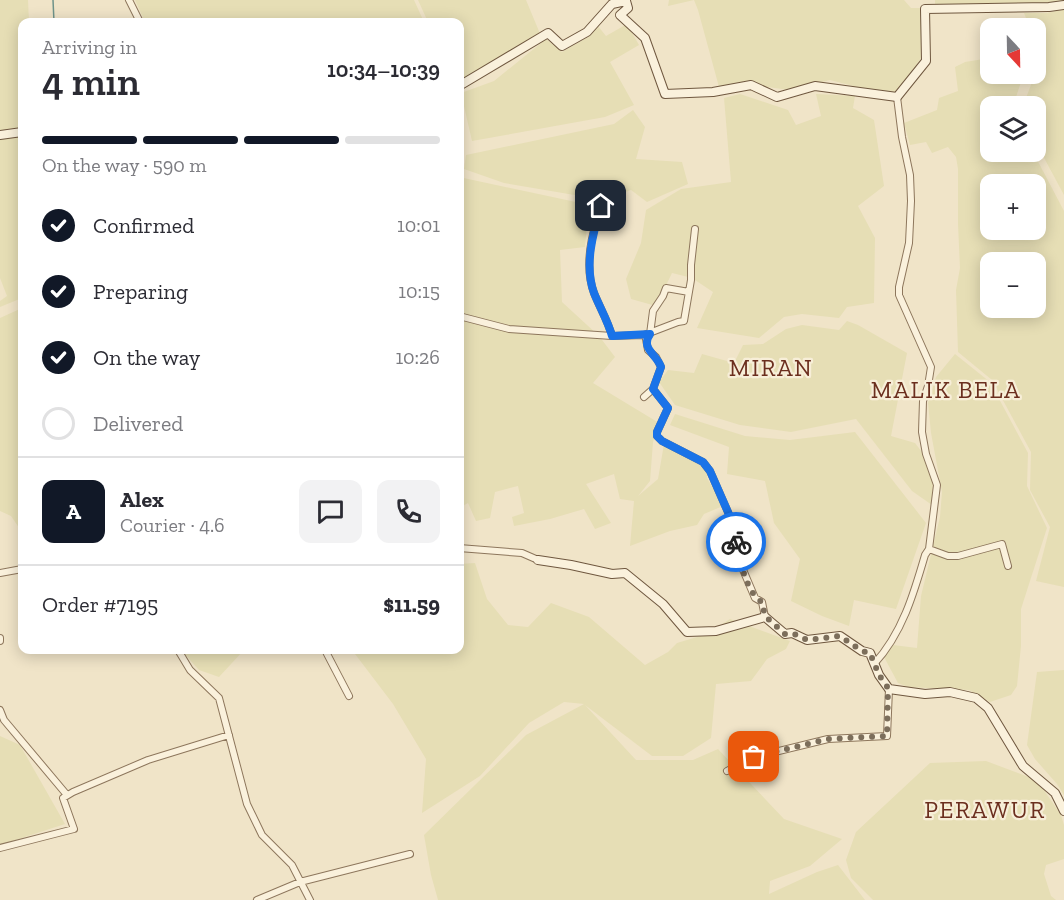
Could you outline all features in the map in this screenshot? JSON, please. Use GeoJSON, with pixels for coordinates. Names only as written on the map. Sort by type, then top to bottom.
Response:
{"type":"FeatureCollection","features":[{"type":"Feature","properties":{"kind":"street"},"geometry":{"type":"LineString","coordinates":[[129,0],[138,18]]}},
{"type":"Feature","properties":{"kind":"street"},"geometry":{"type":"LineString","coordinates":[[464,83],[548,33],[562,46],[587,32],[612,4],[626,1],[628,8],[620,15],[645,38],[665,94],[713,92],[751,86],[777,97],[815,86],[897,97]]}},
{"type":"Feature","properties":{"kind":"street"},"geometry":{"type":"LineString","coordinates":[[874,664],[882,655],[911,603],[925,555],[929,549],[937,484],[926,454],[922,432],[923,401],[931,367],[899,295],[909,243],[911,201],[910,176],[897,97],[926,61],[925,5],[1049,7],[1064,5]]}},
{"type":"Feature","properties":{"kind":"street"},"geometry":{"type":"LineString","coordinates":[[0,135],[18,133]]}},
{"type":"Feature","properties":{"kind":"street"},"geometry":{"type":"LineString","coordinates":[[609,189],[598,216],[590,251],[594,293],[608,321],[612,336]]}},
{"type":"Feature","properties":{"kind":"street"},"geometry":{"type":"LineString","coordinates":[[464,317],[509,329],[612,336],[650,334],[686,320],[695,229]]}},
{"type":"Feature","properties":{"kind":"street"},"geometry":{"type":"LineString","coordinates":[[644,397],[653,389],[661,367],[656,357],[647,348],[646,339],[650,334],[652,311],[666,288],[689,292]]}},
{"type":"Feature","properties":{"kind":"street"},"geometry":{"type":"LineString","coordinates":[[653,389],[668,408],[657,436],[662,441],[703,462],[710,471],[731,519],[741,565],[755,598],[762,602],[765,616],[785,634],[792,633],[807,640],[840,636],[862,651],[870,653],[879,675],[888,688],[887,736],[828,739],[754,757],[727,771]]}},
{"type":"Feature","properties":{"kind":"street"},"geometry":{"type":"LineString","coordinates":[[929,549],[948,556],[958,556],[1002,544],[1008,566]]}},
{"type":"Feature","properties":{"kind":"street"},"geometry":{"type":"LineString","coordinates":[[464,548],[522,553],[538,560],[612,574],[625,573],[663,604],[687,632],[716,631],[765,616]]}},
{"type":"Feature","properties":{"kind":"street"},"geometry":{"type":"LineString","coordinates":[[0,573],[18,570]]}},
{"type":"Feature","properties":{"kind":"street"},"geometry":{"type":"LineString","coordinates":[[180,654],[190,670],[219,698],[247,804],[262,835],[292,865],[310,900]]}},
{"type":"Feature","properties":{"kind":"street"},"geometry":{"type":"LineString","coordinates":[[327,654],[349,696]]}},
{"type":"Feature","properties":{"kind":"street"},"geometry":{"type":"LineString","coordinates":[[888,688],[924,694],[950,692],[976,698],[988,708],[1023,766],[1055,793],[1064,811]]}},
{"type":"Feature","properties":{"kind":"street"},"geometry":{"type":"LineString","coordinates":[[0,710],[4,720],[67,795]]}},
{"type":"Feature","properties":{"kind":"street"},"geometry":{"type":"LineString","coordinates":[[0,848],[74,829],[63,798],[67,795],[148,760],[229,735]]}},
{"type":"Feature","properties":{"kind":"street"},"geometry":{"type":"LineString","coordinates":[[257,900],[300,882],[410,854]]}},
{"type":"Feature","properties":{"kind":"shaded area"},"geometry":{"type":"Polygon","coordinates":[[[0,0],[28,0],[29,18],[18,18],[18,300],[0,307],[0,301],[7,296],[0,278],[0,0]]]}},
{"type":"Feature","properties":{"kind":"shaded area"},"geometry":{"type":"Polygon","coordinates":[[[135,0],[414,0],[422,18],[143,18],[135,0]]]}},
{"type":"Feature","properties":{"kind":"shaded area"},"geometry":{"type":"Polygon","coordinates":[[[418,0],[526,0],[541,36],[464,84],[464,18],[426,18],[418,0]]]}},
{"type":"Feature","properties":{"kind":"shaded area"},"geometry":{"type":"Polygon","coordinates":[[[669,0],[694,0],[668,6],[669,0]]]}},
{"type":"Feature","properties":{"kind":"shaded area"},"geometry":{"type":"Polygon","coordinates":[[[694,0],[904,0],[911,8],[922,8],[921,58],[896,97],[830,80],[789,90],[753,85],[719,87],[694,0]]]}},
{"type":"Feature","properties":{"kind":"shaded area"},"geometry":{"type":"Polygon","coordinates":[[[935,0],[1064,0],[1064,4],[935,6],[935,0]]]}},
{"type":"Feature","properties":{"kind":"shaded area"},"geometry":{"type":"Polygon","coordinates":[[[1064,9],[1064,195],[1046,161],[1046,96],[1027,96],[1031,84],[1046,84],[1046,18],[1026,18],[1024,13],[1047,13],[1064,9]]]}},
{"type":"Feature","properties":{"kind":"shaded area"},"geometry":{"type":"Polygon","coordinates":[[[627,24],[639,45],[610,62],[634,105],[605,117],[472,141],[464,106],[464,92],[494,81],[546,39],[562,52],[590,36],[598,26],[606,36],[627,24]]]}},
{"type":"Feature","properties":{"kind":"shaded area"},"geometry":{"type":"Polygon","coordinates":[[[980,60],[980,84],[1020,84],[1016,96],[980,96],[980,162],[1038,162],[1045,174],[980,174],[980,240],[1046,240],[1046,177],[1064,211],[1064,587],[1036,581],[1050,527],[1030,490],[1031,452],[992,380],[958,352],[956,290],[960,268],[956,157],[948,147],[932,153],[926,142],[910,145],[904,123],[937,110],[939,98],[958,91],[955,67],[965,62],[980,60]]]}},
{"type":"Feature","properties":{"kind":"shaded area"},"geometry":{"type":"Polygon","coordinates":[[[740,94],[788,110],[796,125],[821,116],[816,94],[855,96],[853,108],[874,120],[884,186],[858,206],[875,238],[874,303],[847,307],[839,318],[802,314],[784,317],[759,338],[697,328],[713,292],[692,278],[672,273],[656,306],[631,299],[626,279],[641,243],[646,210],[681,189],[731,182],[724,98],[740,94]]]}},
{"type":"Feature","properties":{"kind":"shaded area"},"geometry":{"type":"Polygon","coordinates":[[[633,110],[645,127],[636,159],[682,162],[688,184],[647,202],[631,190],[604,200],[504,183],[464,169],[466,155],[614,124],[633,110]]]}},
{"type":"Feature","properties":{"kind":"shaded area"},"geometry":{"type":"Polygon","coordinates":[[[464,178],[604,208],[598,217],[587,225],[585,247],[560,250],[562,302],[599,336],[615,357],[593,383],[659,423],[653,442],[650,481],[638,496],[658,479],[664,444],[693,461],[708,465],[707,478],[723,506],[704,514],[697,525],[670,531],[630,546],[634,501],[620,499],[614,474],[586,484],[611,523],[595,529],[584,509],[514,526],[512,517],[524,513],[518,486],[495,492],[490,518],[476,521],[468,503],[464,505],[464,178]]]}},
{"type":"Feature","properties":{"kind":"shaded area"},"geometry":{"type":"Polygon","coordinates":[[[18,310],[18,526],[11,516],[0,511],[0,318],[18,310]]]}},
{"type":"Feature","properties":{"kind":"shaded area"},"geometry":{"type":"Polygon","coordinates":[[[847,321],[907,353],[891,436],[915,443],[925,456],[933,479],[932,505],[912,491],[856,419],[791,432],[740,425],[675,405],[659,382],[668,370],[694,373],[702,354],[734,363],[743,345],[763,344],[786,329],[802,325],[839,330],[847,321]]]}},
{"type":"Feature","properties":{"kind":"shaded area"},"geometry":{"type":"Polygon","coordinates":[[[955,354],[990,382],[1028,453],[1027,486],[1047,528],[1021,609],[1021,646],[1017,686],[1011,695],[990,702],[969,690],[908,687],[898,683],[884,657],[893,645],[917,648],[921,596],[940,517],[942,492],[928,403],[936,377],[955,354]]]}},
{"type":"Feature","properties":{"kind":"shaded area"},"geometry":{"type":"Polygon","coordinates":[[[675,414],[745,436],[790,440],[855,432],[926,523],[896,609],[854,600],[849,626],[791,601],[800,559],[774,523],[765,481],[727,474],[729,447],[670,425],[675,414]]]}},
{"type":"Feature","properties":{"kind":"shaded area"},"geometry":{"type":"Polygon","coordinates":[[[475,563],[487,599],[508,625],[528,627],[551,603],[589,617],[645,665],[668,652],[677,643],[707,634],[730,619],[790,641],[786,649],[767,659],[751,681],[716,684],[711,738],[683,756],[652,756],[585,705],[636,760],[693,760],[718,749],[784,819],[842,839],[810,866],[770,881],[769,894],[838,865],[865,900],[438,900],[424,835],[526,735],[584,704],[564,702],[529,723],[480,776],[422,813],[426,759],[393,704],[355,654],[464,654],[464,564],[475,563]]]}},
{"type":"Feature","properties":{"kind":"shaded area"},"geometry":{"type":"Polygon","coordinates":[[[185,654],[240,654],[219,677],[199,670],[185,654]]]}},
{"type":"Feature","properties":{"kind":"shaded area"},"geometry":{"type":"Polygon","coordinates":[[[1064,670],[1064,795],[1035,759],[1027,745],[1037,672],[1064,670]]]}},
{"type":"Feature","properties":{"kind":"shaded area"},"geometry":{"type":"Polygon","coordinates":[[[0,736],[20,745],[65,824],[0,845],[0,736]]]}},
{"type":"Feature","properties":{"kind":"shaded area"},"geometry":{"type":"Polygon","coordinates":[[[986,761],[1037,780],[1061,815],[1064,825],[1064,859],[1046,865],[1044,874],[1051,896],[1056,900],[873,900],[851,878],[846,860],[856,832],[930,763],[986,761]]]}},
{"type":"Feature","properties":{"kind":"waterway"},"geometry":{"type":"LineString","coordinates":[[53,0],[54,18]]}},
{"type":"Feature","properties":{"kind":"way so far"},"geometry":{"type":"LineString","coordinates":[[736,542],[741,565],[755,598],[762,602],[765,616],[785,634],[792,633],[807,640],[840,636],[862,651],[870,653],[879,675],[888,688],[887,736],[828,739],[754,757]]}},
{"type":"Feature","properties":{"kind":"district","name":"MIRAN"},"geometry":{"type":"Point","coordinates":[771,368]}},
{"type":"Feature","properties":{"kind":"district","name":"MALIK BELA"},"geometry":{"type":"Point","coordinates":[946,390]}},
{"type":"Feature","properties":{"kind":"district","name":"PERAWUR"},"geometry":{"type":"Point","coordinates":[985,810]}},
{"type":"Feature","properties":{"kind":"route"},"geometry":{"type":"LineString","coordinates":[[601,206],[590,251],[594,293],[608,321],[612,336],[650,334],[646,339],[647,348],[659,361],[661,367],[653,389],[668,408],[657,436],[662,441],[703,462],[710,471],[731,519],[736,542]]}}]}
